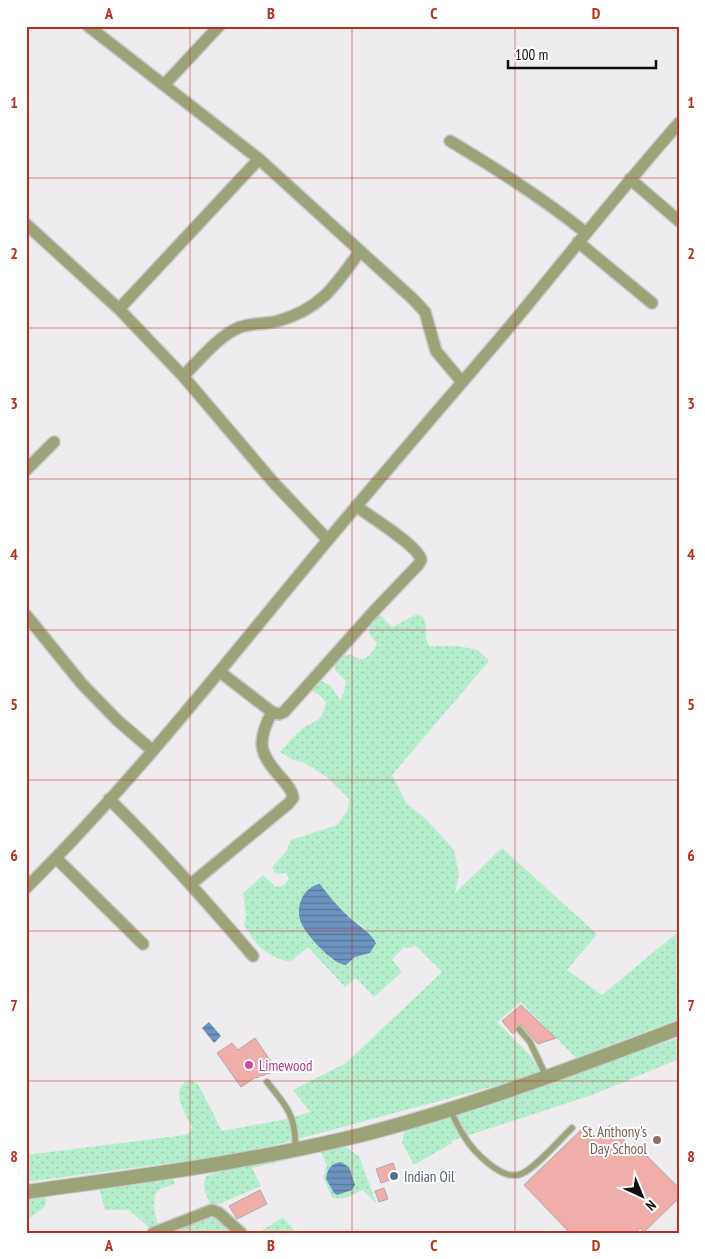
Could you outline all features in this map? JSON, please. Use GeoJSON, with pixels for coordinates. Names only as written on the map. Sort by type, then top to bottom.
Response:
{"type":"FeatureCollection","features":[{"type":"Feature","properties":{"kind":"street"},"geometry":{"type":"LineString","coordinates":[[88,26],[259,159],[414,300],[425,312],[436,351],[462,382]]}},
{"type":"Feature","properties":{"kind":"street"},"geometry":{"type":"LineString","coordinates":[[164,85],[219,26]]}},
{"type":"Feature","properties":{"kind":"street"},"geometry":{"type":"LineString","coordinates":[[26,888],[56,858],[153,751],[356,506],[679,123]]}},
{"type":"Feature","properties":{"kind":"street"},"geometry":{"type":"LineString","coordinates":[[450,140],[556,209],[586,233]]}},
{"type":"Feature","properties":{"kind":"street"},"geometry":{"type":"LineString","coordinates":[[119,309],[259,159]]}},
{"type":"Feature","properties":{"kind":"street"},"geometry":{"type":"LineString","coordinates":[[630,179],[679,221]]}},
{"type":"Feature","properties":{"kind":"street"},"geometry":{"type":"LineString","coordinates":[[26,224],[119,309],[183,376],[274,483],[328,540]]}},
{"type":"Feature","properties":{"kind":"street"},"geometry":{"type":"LineString","coordinates":[[578,242],[652,303]]}},
{"type":"Feature","properties":{"kind":"street"},"geometry":{"type":"LineString","coordinates":[[183,376],[223,337],[234,329],[277,321],[298,314],[317,304],[360,251]]}},
{"type":"Feature","properties":{"kind":"street"},"geometry":{"type":"LineString","coordinates":[[26,470],[54,442]]}},
{"type":"Feature","properties":{"kind":"street"},"geometry":{"type":"LineString","coordinates":[[220,672],[272,712],[279,714],[284,712],[421,560],[420,555],[410,546],[356,506]]}},
{"type":"Feature","properties":{"kind":"street"},"geometry":{"type":"LineString","coordinates":[[26,615],[95,698],[153,751]]}},
{"type":"Feature","properties":{"kind":"street"},"geometry":{"type":"LineString","coordinates":[[191,884],[293,798],[290,789],[273,770],[261,746],[264,729],[272,712]]}},
{"type":"Feature","properties":{"kind":"street"},"geometry":{"type":"LineString","coordinates":[[110,799],[138,826],[191,884],[253,956]]}},
{"type":"Feature","properties":{"kind":"street"},"geometry":{"type":"LineString","coordinates":[[56,858],[142,944]]}},
{"type":"Feature","properties":{"kind":"street"},"geometry":{"type":"LineString","coordinates":[[26,1192],[202,1168],[295,1145],[321,1144],[451,1112],[679,1028]]}},
{"type":"Feature","properties":{"kind":"street"},"geometry":{"type":"LineString","coordinates":[[153,1233],[212,1210],[219,1213],[241,1233]]}},
{"type":"Feature","properties":{"kind":"lane"},"geometry":{"type":"LineString","coordinates":[[519,1029],[528,1040],[547,1078]]}},
{"type":"Feature","properties":{"kind":"lane"},"geometry":{"type":"LineString","coordinates":[[267,1082],[288,1109],[292,1118],[295,1145]]}},
{"type":"Feature","properties":{"kind":"lane"},"geometry":{"type":"LineString","coordinates":[[451,1112],[464,1137],[484,1159],[503,1173],[512,1176],[520,1175],[534,1165],[572,1128]]}},
{"type":"Feature","properties":{"kind":"green space"},"geometry":{"type":"Polygon","coordinates":[[[379,614],[392,627],[417,614],[423,617],[425,621],[426,638],[429,646],[458,646],[478,650],[489,661],[392,775],[407,804],[426,819],[454,850],[459,874],[455,893],[502,848],[597,934],[567,970],[602,995],[679,931],[679,1019],[576,1058],[521,1002],[497,1022],[529,1054],[539,1070],[536,1075],[246,1153],[26,1182],[26,1155],[185,1135],[190,1132],[192,1127],[182,1106],[179,1094],[186,1081],[198,1084],[222,1131],[287,1119],[310,1112],[293,1090],[346,1063],[442,972],[416,946],[404,947],[392,959],[402,972],[374,997],[356,978],[345,987],[308,947],[290,962],[274,957],[253,939],[244,925],[246,917],[243,893],[263,875],[276,887],[284,885],[289,879],[286,873],[276,874],[272,868],[287,850],[291,840],[337,825],[348,810],[349,799],[327,777],[303,762],[293,760],[280,752],[303,728],[316,721],[323,714],[326,702],[311,690],[320,680],[331,686],[340,700],[346,681],[335,670],[334,663],[345,655],[353,655],[363,659],[371,654],[377,643],[369,634],[370,622],[379,614]],[[320,884],[300,921],[331,959],[346,965],[355,957],[370,953],[373,938],[333,901],[320,884]]]}},
{"type":"Feature","properties":{"kind":"green space"},"geometry":{"type":"Polygon","coordinates":[[[675,1039],[679,1040],[679,1059],[592,1095],[451,1141],[452,1143],[414,1165],[402,1143],[404,1131],[675,1039]]]}},
{"type":"Feature","properties":{"kind":"green space"},"geometry":{"type":"Polygon","coordinates":[[[342,1145],[359,1156],[377,1205],[363,1190],[340,1199],[332,1197],[323,1177],[327,1166],[321,1152],[252,1168],[261,1186],[212,1207],[205,1192],[204,1181],[206,1177],[213,1173],[247,1164],[342,1145]]]}},
{"type":"Feature","properties":{"kind":"green space"},"geometry":{"type":"Polygon","coordinates":[[[173,1179],[175,1184],[160,1189],[155,1197],[154,1208],[159,1228],[152,1230],[129,1210],[105,1210],[99,1188],[173,1179]]]}},
{"type":"Feature","properties":{"kind":"green space"},"geometry":{"type":"Polygon","coordinates":[[[44,1197],[47,1199],[44,1208],[26,1220],[26,1199],[44,1197]]]}},
{"type":"Feature","properties":{"kind":"green space"},"geometry":{"type":"Polygon","coordinates":[[[211,1213],[237,1233],[162,1233],[211,1213]]]}},
{"type":"Feature","properties":{"kind":"green space"},"geometry":{"type":"Polygon","coordinates":[[[283,1217],[297,1233],[258,1233],[283,1217]]]}},
{"type":"Feature","properties":{"kind":"water"},"geometry":{"type":"Polygon","coordinates":[[[320,884],[342,910],[374,939],[376,943],[370,953],[355,957],[346,965],[340,964],[319,947],[307,932],[300,920],[300,902],[306,892],[320,884]]]}},
{"type":"Feature","properties":{"kind":"water"},"geometry":{"type":"Polygon","coordinates":[[[209,1022],[221,1036],[214,1043],[202,1028],[209,1022]]]}},
{"type":"Feature","properties":{"kind":"water"},"geometry":{"type":"Polygon","coordinates":[[[340,1162],[349,1167],[355,1185],[352,1190],[337,1195],[326,1179],[330,1168],[340,1162]]]}},
{"type":"Feature","properties":{"kind":"building"},"geometry":{"type":"Polygon","coordinates":[[[521,1005],[556,1038],[538,1044],[520,1024],[516,1026],[513,1034],[502,1021],[521,1005]]]}},
{"type":"Feature","properties":{"kind":"building"},"geometry":{"type":"Polygon","coordinates":[[[255,1038],[276,1069],[269,1074],[256,1077],[241,1087],[217,1053],[232,1043],[238,1050],[255,1038]]]}},
{"type":"Feature","properties":{"kind":"building"},"geometry":{"type":"Polygon","coordinates":[[[610,1125],[633,1149],[637,1146],[679,1188],[679,1198],[644,1232],[640,1228],[636,1233],[570,1233],[524,1185],[584,1127],[596,1139],[610,1125]]]}},
{"type":"Feature","properties":{"kind":"building"},"geometry":{"type":"Polygon","coordinates":[[[393,1163],[398,1177],[381,1183],[376,1169],[393,1163]]]}},
{"type":"Feature","properties":{"kind":"building"},"geometry":{"type":"Polygon","coordinates":[[[384,1188],[388,1199],[379,1202],[375,1191],[384,1188]]]}},
{"type":"Feature","properties":{"kind":"building"},"geometry":{"type":"Polygon","coordinates":[[[260,1190],[267,1204],[237,1219],[229,1206],[260,1190]]]}},
{"type":"Feature","properties":{"kind":"place","name":"Limewood"},"geometry":{"type":"Point","coordinates":[249,1065]}},
{"type":"Feature","properties":{"kind":"place","name":"St. Anthony's Day School"},"geometry":{"type":"Point","coordinates":[657,1140]}},
{"type":"Feature","properties":{"kind":"place","name":"Indian Oil"},"geometry":{"type":"Point","coordinates":[394,1176]}}]}
